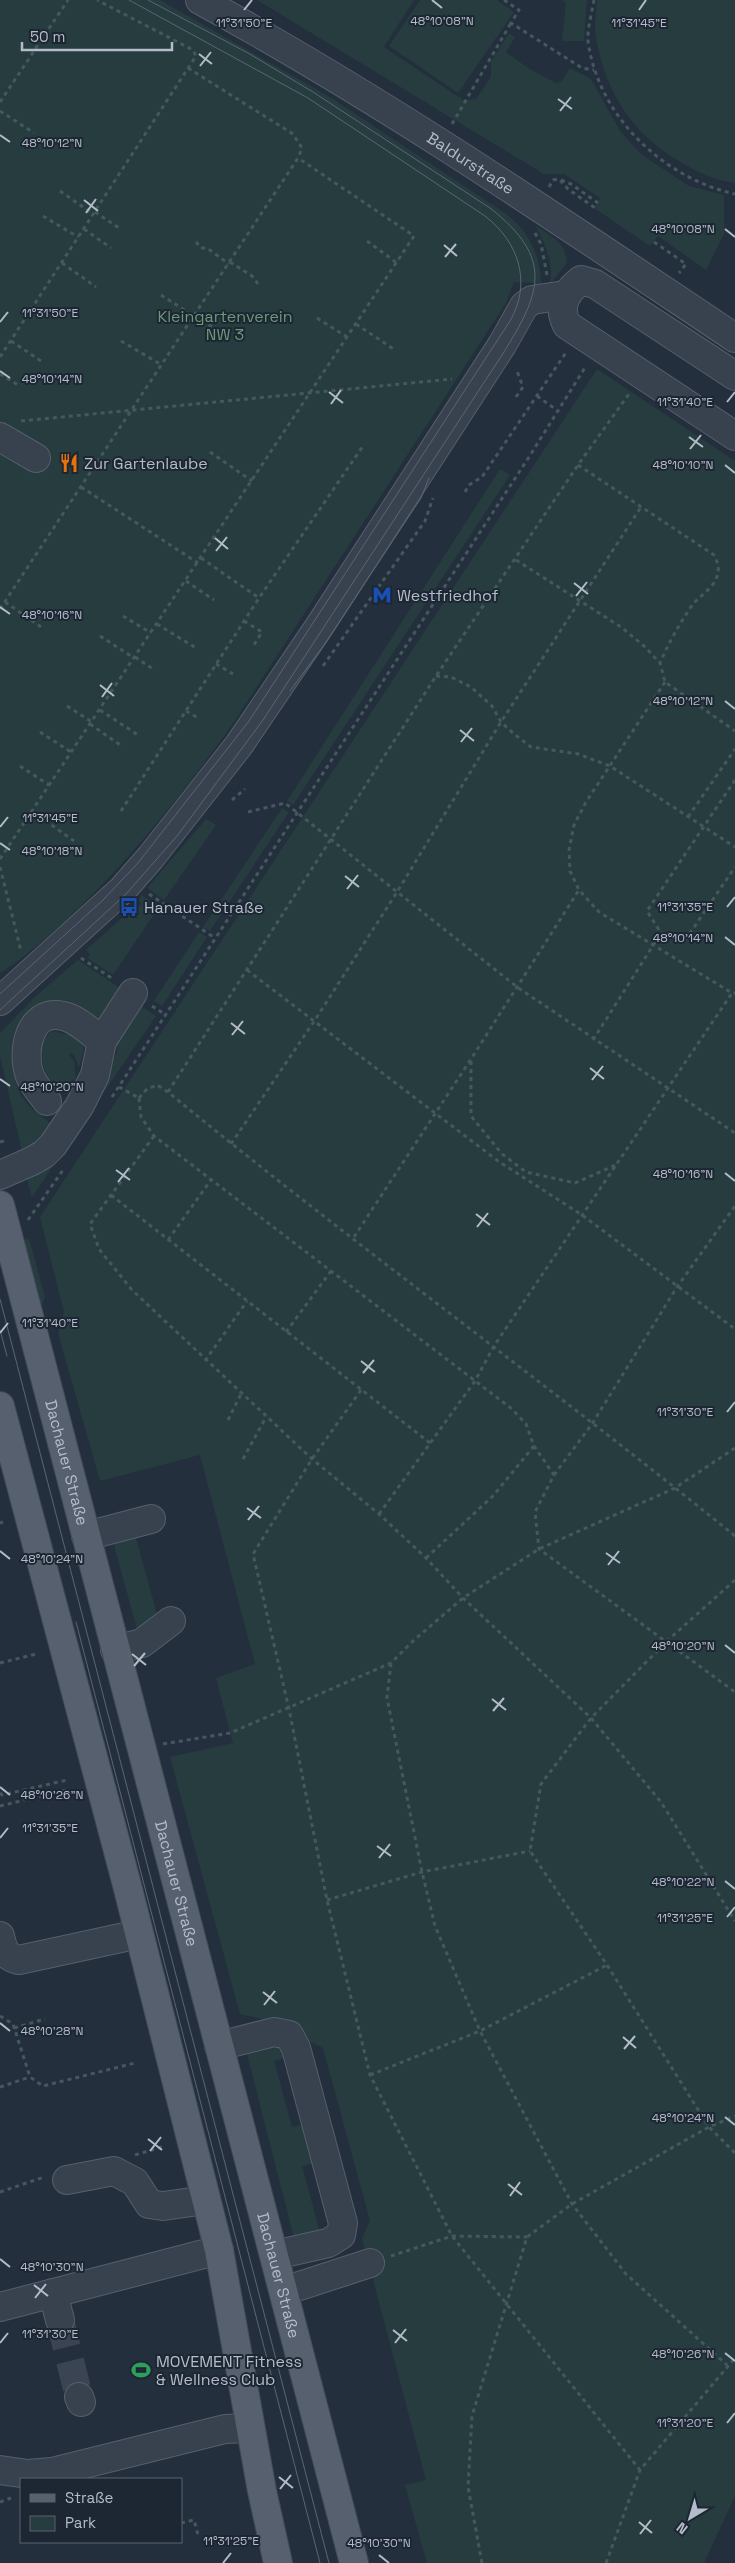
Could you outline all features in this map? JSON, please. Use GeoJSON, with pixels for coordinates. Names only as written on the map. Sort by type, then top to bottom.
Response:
{"type":"FeatureCollection","features":[{"type":"Feature","properties":{"kind":"main road","name":"Dachauer Straße"},"geometry":{"type":"LineString","coordinates":[[0,1205],[354,2563]]}},
{"type":"Feature","properties":{"kind":"main road"},"geometry":{"type":"LineString","coordinates":[[0,1406],[139,1934],[206,2200],[218,2250],[250,2428],[278,2563]]}},
{"type":"Feature","properties":{"kind":"street","name":"Baldurstraße"},"geometry":{"type":"LineString","coordinates":[[200,0],[295,52],[439,143],[735,338]]}},
{"type":"Feature","properties":{"kind":"street"},"geometry":{"type":"LineString","coordinates":[[583,237],[573,287],[562,311],[567,325],[735,436]]}},
{"type":"Feature","properties":{"kind":"street"},"geometry":{"type":"LineString","coordinates":[[0,1001],[107,905],[151,858],[239,745],[444,436],[524,306],[532,300],[573,287],[594,284],[735,376]]}},
{"type":"Feature","properties":{"kind":"street"},"geometry":{"type":"LineString","coordinates":[[9,429],[36,458]]}},
{"type":"Feature","properties":{"kind":"street"},"geometry":{"type":"LineString","coordinates":[[0,1175],[32,1161],[44,1154],[53,1145],[80,1105],[95,1075],[102,1041],[133,993]]}},
{"type":"Feature","properties":{"kind":"street"},"geometry":{"type":"LineString","coordinates":[[47,1101],[34,1085],[27,1063],[29,1035],[37,1023],[54,1015],[63,1016],[77,1023],[102,1041]]}},
{"type":"Feature","properties":{"kind":"street"},"geometry":{"type":"LineString","coordinates":[[86,1536],[151,1519]]}},
{"type":"Feature","properties":{"kind":"street"},"geometry":{"type":"LineString","coordinates":[[115,1650],[142,1643],[171,1621]]}},
{"type":"Feature","properties":{"kind":"street"},"geometry":{"type":"LineString","coordinates":[[0,1936],[4,1950],[11,1958],[19,1960],[139,1934]]}},
{"type":"Feature","properties":{"kind":"street"},"geometry":{"type":"LineString","coordinates":[[219,2046],[274,2032],[289,2035],[296,2048],[301,2066],[343,2223],[341,2235],[328,2243],[275,2255]]}},
{"type":"Feature","properties":{"kind":"street"},"geometry":{"type":"LineString","coordinates":[[67,2180],[114,2171],[135,2182],[149,2204],[163,2206],[206,2200]]}},
{"type":"Feature","properties":{"kind":"street"},"geometry":{"type":"LineString","coordinates":[[0,2307],[218,2250]]}},
{"type":"Feature","properties":{"kind":"street"},"geometry":{"type":"LineString","coordinates":[[284,2291],[370,2263]]}},
{"type":"Feature","properties":{"kind":"street"},"geometry":{"type":"LineString","coordinates":[[53,2294],[60,2320]]}},
{"type":"Feature","properties":{"kind":"street"},"geometry":{"type":"LineString","coordinates":[[0,2470],[28,2474],[96,2471],[225,2429],[250,2428]]}},
{"type":"Feature","properties":{"kind":"path"},"geometry":{"type":"LineString","coordinates":[[0,102],[68,0]]}},
{"type":"Feature","properties":{"kind":"path"},"geometry":{"type":"LineString","coordinates":[[0,357],[196,56],[193,50],[97,0]]}},
{"type":"Feature","properties":{"kind":"path"},"geometry":{"type":"LineString","coordinates":[[439,143],[519,10],[504,0]]}},
{"type":"Feature","properties":{"kind":"path"},"geometry":{"type":"LineString","coordinates":[[594,0],[588,39],[594,70],[608,99],[628,130],[650,153],[704,183],[735,194]]}},
{"type":"Feature","properties":{"kind":"path"},"geometry":{"type":"LineString","coordinates":[[512,23],[582,68],[594,70]]}},
{"type":"Feature","properties":{"kind":"path"},"geometry":{"type":"LineString","coordinates":[[0,609],[162,366],[298,158],[302,148],[294,134],[188,68]]}},
{"type":"Feature","properties":{"kind":"path"},"geometry":{"type":"LineString","coordinates":[[0,111],[34,133]]}},
{"type":"Feature","properties":{"kind":"path"},"geometry":{"type":"LineString","coordinates":[[0,859],[414,236],[298,158]]}},
{"type":"Feature","properties":{"kind":"path"},"geometry":{"type":"LineString","coordinates":[[559,179],[568,189],[595,208]]}},
{"type":"Feature","properties":{"kind":"path"},"geometry":{"type":"LineString","coordinates":[[547,189],[553,180],[559,179],[571,184],[598,203]]}},
{"type":"Feature","properties":{"kind":"path"},"geometry":{"type":"LineString","coordinates":[[60,191],[119,228]]}},
{"type":"Feature","properties":{"kind":"path"},"geometry":{"type":"LineString","coordinates":[[44,216],[78,238]]}},
{"type":"Feature","properties":{"kind":"path"},"geometry":{"type":"LineString","coordinates":[[84,229],[111,248]]}},
{"type":"Feature","properties":{"kind":"path"},"geometry":{"type":"LineString","coordinates":[[196,242],[201,248],[207,248],[252,276],[259,285]]}},
{"type":"Feature","properties":{"kind":"path"},"geometry":{"type":"LineString","coordinates":[[368,242],[397,263]]}},
{"type":"Feature","properties":{"kind":"path"},"geometry":{"type":"LineString","coordinates":[[654,242],[686,264],[677,276]]}},
{"type":"Feature","properties":{"kind":"path"},"geometry":{"type":"LineString","coordinates":[[62,263],[96,287]]}},
{"type":"Feature","properties":{"kind":"path"},"geometry":{"type":"LineString","coordinates":[[161,295],[214,328]]}},
{"type":"Feature","properties":{"kind":"path"},"geometry":{"type":"LineString","coordinates":[[317,318],[347,338]]}},
{"type":"Feature","properties":{"kind":"path"},"geometry":{"type":"LineString","coordinates":[[356,324],[395,350]]}},
{"type":"Feature","properties":{"kind":"path"},"geometry":{"type":"LineString","coordinates":[[10,341],[41,361]]}},
{"type":"Feature","properties":{"kind":"path"},"geometry":{"type":"LineString","coordinates":[[121,341],[162,366]]}},
{"type":"Feature","properties":{"kind":"path"},"geometry":{"type":"LineString","coordinates":[[109,1103],[599,346]]}},
{"type":"Feature","properties":{"kind":"path"},"geometry":{"type":"LineString","coordinates":[[464,492],[469,485],[482,477],[571,347]]}},
{"type":"Feature","properties":{"kind":"path"},"geometry":{"type":"LineString","coordinates":[[516,397],[523,387],[517,371]]}},
{"type":"Feature","properties":{"kind":"path"},"geometry":{"type":"LineString","coordinates":[[0,374],[18,386]]}},
{"type":"Feature","properties":{"kind":"path"},"geometry":{"type":"LineString","coordinates":[[9,429],[132,410],[458,379]]}},
{"type":"Feature","properties":{"kind":"path"},"geometry":{"type":"LineString","coordinates":[[168,1092],[436,676],[516,560],[578,465],[634,388]]}},
{"type":"Feature","properties":{"kind":"path"},"geometry":{"type":"LineString","coordinates":[[537,396],[558,411]]}},
{"type":"Feature","properties":{"kind":"path"},"geometry":{"type":"LineString","coordinates":[[121,811],[259,598],[363,446]]}},
{"type":"Feature","properties":{"kind":"path"},"geometry":{"type":"LineString","coordinates":[[210,452],[252,481]]}},
{"type":"Feature","properties":{"kind":"path"},"geometry":{"type":"LineString","coordinates":[[578,465],[714,555],[719,569],[715,581],[693,605],[671,639],[660,663]]}},
{"type":"Feature","properties":{"kind":"path"},"geometry":{"type":"LineString","coordinates":[[81,487],[198,563]]}},
{"type":"Feature","properties":{"kind":"path"},"geometry":{"type":"LineString","coordinates":[[231,1144],[315,1020],[397,892],[501,722],[641,507]]}},
{"type":"Feature","properties":{"kind":"path"},"geometry":{"type":"LineString","coordinates":[[200,558],[259,598]]}},
{"type":"Feature","properties":{"kind":"path"},"geometry":{"type":"LineString","coordinates":[[516,560],[582,600],[621,627],[644,646],[660,663],[665,682],[735,731]]}},
{"type":"Feature","properties":{"kind":"path"},"geometry":{"type":"LineString","coordinates":[[186,581],[214,600]]}},
{"type":"Feature","properties":{"kind":"path"},"geometry":{"type":"LineString","coordinates":[[5,602],[41,627]]}},
{"type":"Feature","properties":{"kind":"path"},"geometry":{"type":"LineString","coordinates":[[123,616],[151,633]]}},
{"type":"Feature","properties":{"kind":"path"},"geometry":{"type":"LineString","coordinates":[[244,621],[262,632],[252,648]]}},
{"type":"Feature","properties":{"kind":"path"},"geometry":{"type":"LineString","coordinates":[[157,624],[196,648]]}},
{"type":"Feature","properties":{"kind":"path"},"geometry":{"type":"LineString","coordinates":[[100,636],[153,668]]}},
{"type":"Feature","properties":{"kind":"path"},"geometry":{"type":"LineString","coordinates":[[216,664],[233,674]]}},
{"type":"Feature","properties":{"kind":"path"},"geometry":{"type":"LineString","coordinates":[[436,676],[451,677],[471,687],[492,706],[501,722],[531,747],[578,754],[610,766],[735,847]]}},
{"type":"Feature","properties":{"kind":"path"},"geometry":{"type":"LineString","coordinates":[[379,1514],[474,1381],[494,1346],[733,993],[652,946],[599,912],[579,890],[570,872],[569,850],[574,825],[665,682]]}},
{"type":"Feature","properties":{"kind":"path"},"geometry":{"type":"LineString","coordinates":[[67,706],[123,747]]}},
{"type":"Feature","properties":{"kind":"path"},"geometry":{"type":"LineString","coordinates":[[100,710],[138,735]]}},
{"type":"Feature","properties":{"kind":"path"},"geometry":{"type":"LineString","coordinates":[[186,711],[200,719]]}},
{"type":"Feature","properties":{"kind":"path"},"geometry":{"type":"LineString","coordinates":[[40,732],[71,753]]}},
{"type":"Feature","properties":{"kind":"path"},"geometry":{"type":"LineString","coordinates":[[688,817],[735,749]]}},
{"type":"Feature","properties":{"kind":"path"},"geometry":{"type":"LineString","coordinates":[[20,766],[49,785]]}},
{"type":"Feature","properties":{"kind":"path"},"geometry":{"type":"LineString","coordinates":[[735,780],[647,911],[661,933],[686,939],[735,867]]}},
{"type":"Feature","properties":{"kind":"path"},"geometry":{"type":"LineString","coordinates":[[236,791],[233,799],[245,789]]}},
{"type":"Feature","properties":{"kind":"path"},"geometry":{"type":"LineString","coordinates":[[248,812],[285,803],[517,987],[593,1040],[735,1133]]}},
{"type":"Feature","properties":{"kind":"path"},"geometry":{"type":"LineString","coordinates":[[32,811],[74,841]]}},
{"type":"Feature","properties":{"kind":"path"},"geometry":{"type":"LineString","coordinates":[[0,867],[23,959]]}},
{"type":"Feature","properties":{"kind":"path"},"geometry":{"type":"LineString","coordinates":[[354,1238],[579,890]]}},
{"type":"Feature","properties":{"kind":"path"},"geometry":{"type":"LineString","coordinates":[[148,893],[215,938]]}},
{"type":"Feature","properties":{"kind":"path"},"geometry":{"type":"LineString","coordinates":[[593,1040],[661,933]]}},
{"type":"Feature","properties":{"kind":"path"},"geometry":{"type":"LineString","coordinates":[[247,970],[498,1161],[582,1215],[735,1329]]}},
{"type":"Feature","properties":{"kind":"path"},"geometry":{"type":"LineString","coordinates":[[471,1059],[472,1116],[502,1154],[526,1172],[575,1183],[618,1164]]}},
{"type":"Feature","properties":{"kind":"path"},"geometry":{"type":"LineString","coordinates":[[554,1474],[534,1446],[526,1424],[512,1409],[154,1136],[141,1117],[139,1098],[147,1089],[157,1086],[168,1092],[231,1144],[494,1346],[735,1536]]}},
{"type":"Feature","properties":{"kind":"path"},"geometry":{"type":"LineString","coordinates":[[119,1087],[139,1098]]}},
{"type":"Feature","properties":{"kind":"path"},"geometry":{"type":"LineString","coordinates":[[154,1136],[90,1224],[99,1249],[132,1290],[205,1361],[312,1459],[379,1514],[426,1558],[463,1598],[592,1718],[661,1802],[735,1921]]}},
{"type":"Feature","properties":{"kind":"path"},"geometry":{"type":"LineString","coordinates":[[0,1142],[7,1140]]}},
{"type":"Feature","properties":{"kind":"path"},"geometry":{"type":"LineString","coordinates":[[498,1161],[502,1154]]}},
{"type":"Feature","properties":{"kind":"path"},"geometry":{"type":"LineString","coordinates":[[28,1220],[66,1165]]}},
{"type":"Feature","properties":{"kind":"path"},"geometry":{"type":"LineString","coordinates":[[168,1240],[211,1180]]}},
{"type":"Feature","properties":{"kind":"path"},"geometry":{"type":"LineString","coordinates":[[111,1195],[430,1443]]}},
{"type":"Feature","properties":{"kind":"path"},"geometry":{"type":"LineString","coordinates":[[735,1206],[677,1287],[592,1424],[554,1474],[535,1512],[539,1549],[735,1692]]}},
{"type":"Feature","properties":{"kind":"path"},"geometry":{"type":"LineString","coordinates":[[286,1332],[331,1271]]}},
{"type":"Feature","properties":{"kind":"path"},"geometry":{"type":"LineString","coordinates":[[205,1361],[247,1301]]}},
{"type":"Feature","properties":{"kind":"path"},"geometry":{"type":"LineString","coordinates":[[362,1390],[312,1459],[253,1554],[289,1709],[327,1900],[370,2075],[452,2236],[640,2470]]}},
{"type":"Feature","properties":{"kind":"path"},"geometry":{"type":"LineString","coordinates":[[228,1420],[241,1394]]}},
{"type":"Feature","properties":{"kind":"path"},"geometry":{"type":"LineString","coordinates":[[243,1459],[266,1417]]}},
{"type":"Feature","properties":{"kind":"path"},"geometry":{"type":"LineString","coordinates":[[426,1558],[493,1496],[534,1446]]}},
{"type":"Feature","properties":{"kind":"path"},"geometry":{"type":"LineString","coordinates":[[158,1744],[230,1733],[289,1709],[391,1663],[413,1641],[463,1598],[539,1549],[675,1488],[735,1448]]}},
{"type":"Feature","properties":{"kind":"path"},"geometry":{"type":"LineString","coordinates":[[735,1580],[666,1642],[592,1718],[541,1784],[530,1851],[606,1965],[709,2127],[735,2153]]}},
{"type":"Feature","properties":{"kind":"path"},"geometry":{"type":"LineString","coordinates":[[0,1663],[36,1654]]}},
{"type":"Feature","properties":{"kind":"path"},"geometry":{"type":"LineString","coordinates":[[391,1663],[388,1698],[422,1872],[435,1926],[480,2031],[572,2204],[626,2274],[727,2365]]}},
{"type":"Feature","properties":{"kind":"path"},"geometry":{"type":"LineString","coordinates":[[0,1793],[2,1795],[68,1780]]}},
{"type":"Feature","properties":{"kind":"path"},"geometry":{"type":"LineString","coordinates":[[0,1806],[70,1789]]}},
{"type":"Feature","properties":{"kind":"path"},"geometry":{"type":"LineString","coordinates":[[327,1900],[422,1872],[530,1851]]}},
{"type":"Feature","properties":{"kind":"path"},"geometry":{"type":"LineString","coordinates":[[370,2075],[480,2031],[606,1965]]}},
{"type":"Feature","properties":{"kind":"path"},"geometry":{"type":"LineString","coordinates":[[0,2016],[13,2024],[30,2078],[43,2086],[135,2063]]}},
{"type":"Feature","properties":{"kind":"path"},"geometry":{"type":"LineString","coordinates":[[14,2028],[45,2019]]}},
{"type":"Feature","properties":{"kind":"path"},"geometry":{"type":"LineString","coordinates":[[0,2087],[30,2078]]}},
{"type":"Feature","properties":{"kind":"path"},"geometry":{"type":"LineString","coordinates":[[482,2563],[468,2487],[472,2416],[527,2237],[572,2204],[709,2127],[735,2116]]}},
{"type":"Feature","properties":{"kind":"path"},"geometry":{"type":"LineString","coordinates":[[370,2263],[452,2236],[527,2237]]}},
{"type":"Feature","properties":{"kind":"path"},"geometry":{"type":"LineString","coordinates":[[606,2563],[640,2470],[727,2365],[735,2358]]}},
{"type":"Feature","properties":{"kind":"path"},"geometry":{"type":"LineString","coordinates":[[0,2502],[11,2498]]}},
{"type":"Feature","properties":{"kind":"path"},"geometry":{"type":"LineString","coordinates":[[182,2523],[194,2520],[198,2534]]}},
{"type":"Feature","properties":{"kind":"green space","name":"Kleingartenverein NW 3"},"geometry":{"type":"Polygon","coordinates":[[[0,0],[160,0],[330,97],[505,213],[522,229],[533,247],[541,279],[541,291],[535,291],[535,283],[514,282],[506,303],[232,725],[173,803],[132,852],[88,899],[34,948],[0,973],[0,0]]]}},
{"type":"Feature","properties":{"kind":"green space"},"geometry":{"type":"Polygon","coordinates":[[[257,0],[414,0],[384,47],[463,100],[476,99],[491,77],[491,61],[509,33],[515,37],[506,52],[528,68],[556,83],[561,82],[570,68],[591,79],[620,131],[642,155],[689,186],[724,195],[724,234],[706,270],[658,236],[650,246],[594,208],[600,198],[564,174],[544,174],[257,0]]]}},
{"type":"Feature","properties":{"kind":"green space"},"geometry":{"type":"Polygon","coordinates":[[[420,0],[497,0],[514,12],[458,93],[389,46],[420,0]]]}},
{"type":"Feature","properties":{"kind":"green space"},"geometry":{"type":"Polygon","coordinates":[[[562,0],[587,0],[584,41],[562,41],[566,3],[562,0]]]}},
{"type":"Feature","properties":{"kind":"green space"},"geometry":{"type":"Polygon","coordinates":[[[597,0],[735,0],[735,183],[701,173],[665,152],[649,140],[624,111],[607,77],[601,58],[595,33],[597,0]]]}},
{"type":"Feature","properties":{"kind":"green space"},"geometry":{"type":"Polygon","coordinates":[[[536,226],[557,240],[566,256],[567,263],[550,284],[550,261],[536,226]]]}},
{"type":"Feature","properties":{"kind":"green space","name":"Westfriedhof"},"geometry":{"type":"Polygon","coordinates":[[[597,369],[735,461],[735,2496],[704,2563],[427,2563],[405,2485],[426,2480],[362,2238],[370,2221],[323,2048],[267,2020],[240,2014],[170,1757],[233,1743],[216,1678],[255,1664],[200,1455],[100,1481],[58,1333],[64,1312],[40,1217],[597,369]]]}},
{"type":"Feature","properties":{"kind":"green space"},"geometry":{"type":"Polygon","coordinates":[[[500,469],[510,475],[293,805],[287,801],[500,469]]]}},
{"type":"Feature","properties":{"kind":"green space"},"geometry":{"type":"Polygon","coordinates":[[[282,808],[289,812],[210,931],[203,927],[282,808]]]}},
{"type":"Feature","properties":{"kind":"green space"},"geometry":{"type":"Polygon","coordinates":[[[206,819],[216,825],[164,900],[147,888],[206,819]]]}},
{"type":"Feature","properties":{"kind":"green space"},"geometry":{"type":"Polygon","coordinates":[[[141,895],[159,907],[113,975],[87,958],[90,954],[86,950],[123,917],[126,919],[141,904],[139,900],[141,895]]]}},
{"type":"Feature","properties":{"kind":"green space"},"geometry":{"type":"Polygon","coordinates":[[[199,932],[207,937],[162,1006],[154,1001],[199,932]]]}},
{"type":"Feature","properties":{"kind":"green space"},"geometry":{"type":"Polygon","coordinates":[[[78,960],[123,990],[103,1018],[97,1020],[79,1007],[61,1002],[46,1003],[32,1010],[22,1021],[15,1037],[13,1056],[18,1089],[28,1104],[52,1124],[41,1140],[22,1152],[0,1056],[0,1033],[37,995],[78,960]]]}},
{"type":"Feature","properties":{"kind":"green space"},"geometry":{"type":"Polygon","coordinates":[[[136,1003],[156,1016],[32,1197],[25,1173],[98,1091],[117,1052],[116,1034],[136,1003]]]}},
{"type":"Feature","properties":{"kind":"green space"},"geometry":{"type":"Polygon","coordinates":[[[52,1031],[66,1034],[69,1031],[80,1040],[84,1048],[79,1068],[73,1053],[69,1054],[74,1061],[76,1078],[69,1085],[58,1089],[49,1079],[42,1061],[43,1040],[52,1031]]]}},
{"type":"Feature","properties":{"kind":"green space"},"geometry":{"type":"Polygon","coordinates":[[[29,1238],[45,1297],[41,1307],[24,1240],[29,1238]]]}},
{"type":"Feature","properties":{"kind":"green space"},"geometry":{"type":"Polygon","coordinates":[[[136,1538],[158,1618],[139,1636],[113,1542],[136,1538]]]}},
{"type":"Feature","properties":{"kind":"green space"},"geometry":{"type":"Polygon","coordinates":[[[282,2041],[288,2057],[274,2061],[292,2127],[304,2124],[314,2163],[302,2166],[320,2233],[296,2246],[245,2046],[282,2041]]]}},
{"type":"Feature","properties":{"kind":"tunnel"},"geometry":{"type":"LineString","coordinates":[[60,2320],[79,2397]]}},
{"type":"Feature","properties":{"kind":"tram line"},"geometry":{"type":"LineString","coordinates":[[0,994],[103,900],[138,863],[249,721],[510,321],[517,307],[520,292],[521,278],[514,251],[497,226],[485,216],[308,98],[129,0]]}},
{"type":"Feature","properties":{"kind":"tram line"},"geometry":{"type":"LineString","coordinates":[[0,1010],[127,893],[177,836],[263,720],[502,355],[526,313],[535,277],[533,261],[525,244],[511,226],[490,208],[313,92],[248,53],[148,0]]}},
{"type":"Feature","properties":{"kind":"tram line"},"geometry":{"type":"LineString","coordinates":[[290,691],[324,645],[421,498],[429,478]]}},
{"type":"Feature","properties":{"kind":"tram line"},"geometry":{"type":"LineString","coordinates":[[0,1299],[329,2563]]}},
{"type":"Feature","properties":{"kind":"tram line"},"geometry":{"type":"LineString","coordinates":[[0,1330],[7,1356]]}},
{"type":"Feature","properties":{"kind":"tram line"},"geometry":{"type":"LineString","coordinates":[[76,1622],[320,2563]]}},
{"type":"Feature","properties":{"kind":"place","name":"Zur Gartenlaube"},"geometry":{"type":"Point","coordinates":[69,463]}},
{"type":"Feature","properties":{"kind":"place","name":"Westfriedhof"},"geometry":{"type":"Point","coordinates":[382,595]}},
{"type":"Feature","properties":{"kind":"place","name":"Hanauer Straße"},"geometry":{"type":"Point","coordinates":[129,907]}},
{"type":"Feature","properties":{"kind":"place","name":"MOVEMENT Fitness & Wellness Club"},"geometry":{"type":"Point","coordinates":[141,2370]}}]}
